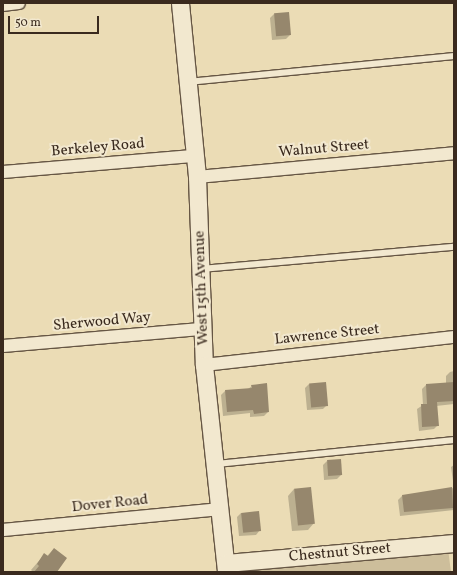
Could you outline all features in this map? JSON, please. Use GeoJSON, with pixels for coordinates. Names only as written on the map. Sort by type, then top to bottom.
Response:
{"type":"FeatureCollection","features":[{"type":"Feature","properties":{"kind":"street"},"geometry":{"type":"LineString","coordinates":[[3,4],[19,3]]}},
{"type":"Feature","properties":{"kind":"street","name":"West 15th Avenue"},"geometry":{"type":"LineString","coordinates":[[180,3],[197,176],[204,365],[226,568]]}},
{"type":"Feature","properties":{"kind":"street","name":"Walnut Street"},"geometry":{"type":"LineString","coordinates":[[197,176],[454,153]]}},
{"type":"Feature","properties":{"kind":"street","name":"Berkeley Road"},"geometry":{"type":"LineString","coordinates":[[3,172],[195,156]]}},
{"type":"Feature","properties":{"kind":"street","name":"Sherwood Way"},"geometry":{"type":"LineString","coordinates":[[3,346],[203,329]]}},
{"type":"Feature","properties":{"kind":"street","name":"Lawrence Street"},"geometry":{"type":"LineString","coordinates":[[204,365],[454,337]]}},
{"type":"Feature","properties":{"kind":"street","name":"Dover Road"},"geometry":{"type":"LineString","coordinates":[[3,530],[220,509]]}},
{"type":"Feature","properties":{"kind":"street","name":"Chestnut Street"},"geometry":{"type":"LineString","coordinates":[[226,568],[454,543]]}},
{"type":"Feature","properties":{"kind":"lane"},"geometry":{"type":"LineString","coordinates":[[188,82],[454,56]]}},
{"type":"Feature","properties":{"kind":"lane"},"geometry":{"type":"LineString","coordinates":[[201,269],[454,247]]}},
{"type":"Feature","properties":{"kind":"lane"},"geometry":{"type":"LineString","coordinates":[[215,465],[454,440]]}},
{"type":"Feature","properties":{"kind":"shaded area"},"geometry":{"type":"Polygon","coordinates":[[[448,549],[451,572],[239,572],[241,570],[448,549]]]}},
{"type":"Feature","properties":{"kind":"building"},"geometry":{"type":"Polygon","coordinates":[[[289,12],[291,35],[276,36],[274,13],[289,12]]]}},
{"type":"Feature","properties":{"kind":"building"},"geometry":{"type":"Polygon","coordinates":[[[326,382],[328,406],[311,407],[309,383],[326,382]]]}},
{"type":"Feature","properties":{"kind":"building"},"geometry":{"type":"Polygon","coordinates":[[[454,382],[454,401],[437,402],[439,426],[422,427],[421,404],[427,404],[426,384],[454,382]]]}},
{"type":"Feature","properties":{"kind":"building"},"geometry":{"type":"Polygon","coordinates":[[[267,383],[269,412],[254,414],[253,410],[227,412],[225,390],[252,388],[251,385],[267,383]]]}},
{"type":"Feature","properties":{"kind":"building"},"geometry":{"type":"Polygon","coordinates":[[[341,459],[342,475],[328,476],[327,460],[341,459]]]}},
{"type":"Feature","properties":{"kind":"building"},"geometry":{"type":"Polygon","coordinates":[[[311,487],[315,524],[298,526],[294,489],[311,487]]]}},
{"type":"Feature","properties":{"kind":"building"},"geometry":{"type":"Polygon","coordinates":[[[452,487],[453,508],[404,512],[402,495],[452,487]]]}},
{"type":"Feature","properties":{"kind":"building"},"geometry":{"type":"Polygon","coordinates":[[[259,511],[261,531],[243,533],[241,513],[259,511]]]}},
{"type":"Feature","properties":{"kind":"building"},"geometry":{"type":"Polygon","coordinates":[[[54,548],[67,558],[57,572],[34,572],[39,566],[37,564],[44,553],[48,556],[54,548]]]}}]}
